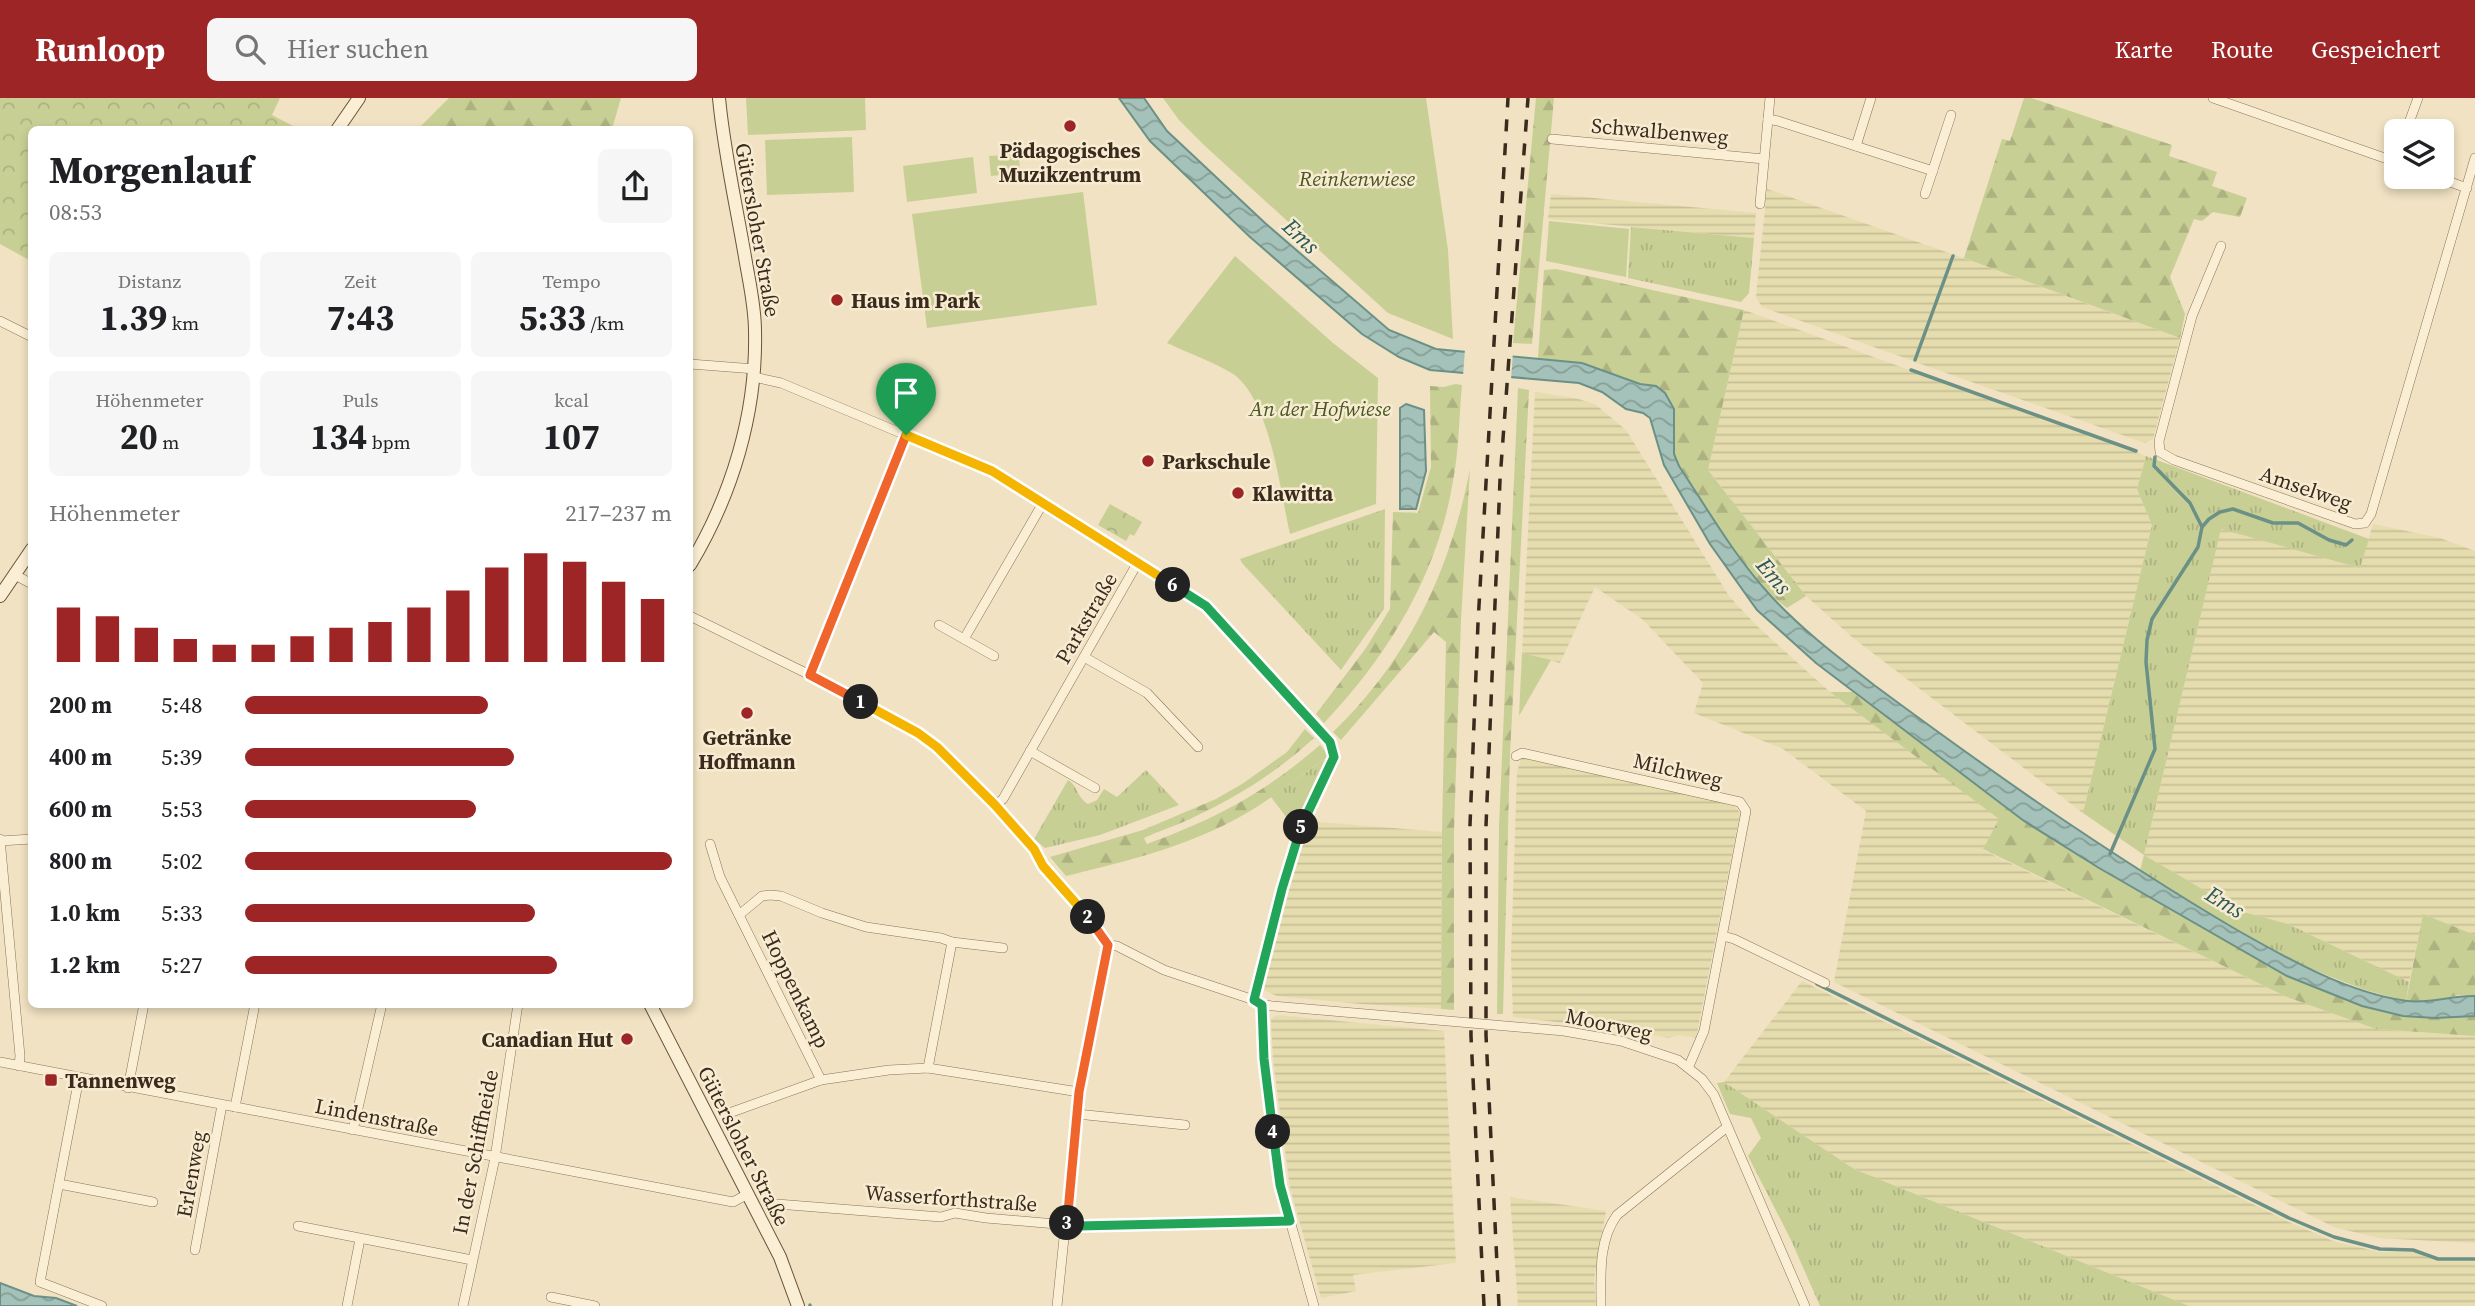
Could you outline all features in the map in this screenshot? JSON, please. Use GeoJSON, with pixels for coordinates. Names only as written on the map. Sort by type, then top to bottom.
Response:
{"type":"FeatureCollection","features":[{"type":"Feature","properties":{"kind":"main road"},"geometry":{"type":"LineString","coordinates":[[340,126],[359,98]]}},
{"type":"Feature","properties":{"kind":"main road","name":"Gütersloher Straße"},"geometry":{"type":"LineString","coordinates":[[693,559],[715,517],[733,472],[748,416],[754,373],[755,329],[750,287],[724,151],[719,98]]}},
{"type":"Feature","properties":{"kind":"main road"},"geometry":{"type":"LineString","coordinates":[[0,596],[28,556]]}},
{"type":"Feature","properties":{"kind":"main road","name":"Gütersloher Straße"},"geometry":{"type":"LineString","coordinates":[[652,1008],[779,1257],[799,1306]]}},
{"type":"Feature","properties":{"kind":"street"},"geometry":{"type":"LineString","coordinates":[[1760,204],[1770,98],[1764,98]]}},
{"type":"Feature","properties":{"kind":"street"},"geometry":{"type":"LineString","coordinates":[[1856,146],[1871,98]]}},
{"type":"Feature","properties":{"kind":"street"},"geometry":{"type":"LineString","coordinates":[[2213,98],[2384,157]]}},
{"type":"Feature","properties":{"kind":"street"},"geometry":{"type":"LineString","coordinates":[[2410,119],[2418,98]]}},
{"type":"Feature","properties":{"kind":"street"},"geometry":{"type":"LineString","coordinates":[[1926,194],[1951,116]]}},
{"type":"Feature","properties":{"kind":"street"},"geometry":{"type":"LineString","coordinates":[[1768,120],[1933,171]]}},
{"type":"Feature","properties":{"kind":"street","name":"Schwalbenweg"},"geometry":{"type":"LineString","coordinates":[[1552,139],[1764,159]]}},
{"type":"Feature","properties":{"kind":"street","name":"Amselweg"},"geometry":{"type":"LineString","coordinates":[[2221,246],[2192,316],[2159,441],[2160,452],[2174,460],[2355,524],[2365,523],[2371,514],[2475,158]]}},
{"type":"Feature","properties":{"kind":"street"},"geometry":{"type":"LineString","coordinates":[[2454,183],[2467,188]]}},
{"type":"Feature","properties":{"kind":"street"},"geometry":{"type":"LineString","coordinates":[[0,321],[28,335]]}},
{"type":"Feature","properties":{"kind":"street","name":"Parkstraße"},"geometry":{"type":"LineString","coordinates":[[693,364],[754,373],[992,471],[1138,562],[1003,799],[995,805]]}},
{"type":"Feature","properties":{"kind":"street"},"geometry":{"type":"LineString","coordinates":[[810,675],[906,435]]}},
{"type":"Feature","properties":{"kind":"street"},"geometry":{"type":"LineString","coordinates":[[964,639],[1043,503]]}},
{"type":"Feature","properties":{"kind":"street"},"geometry":{"type":"LineString","coordinates":[[1138,562],[1206,606],[1330,742],[1334,757],[1297,836],[1258,1003],[1280,1185],[1314,1306]]}},
{"type":"Feature","properties":{"kind":"street"},"geometry":{"type":"LineString","coordinates":[[15,575],[28,582]]}},
{"type":"Feature","properties":{"kind":"street"},"geometry":{"type":"LineString","coordinates":[[693,618],[810,675],[918,733],[937,747],[1034,849],[1043,866],[1097,927],[1108,945],[1079,1092],[1058,1306]]}},
{"type":"Feature","properties":{"kind":"street"},"geometry":{"type":"LineString","coordinates":[[939,625],[994,656]]}},
{"type":"Feature","properties":{"kind":"street"},"geometry":{"type":"LineString","coordinates":[[1084,657],[1147,693],[1198,747]]}},
{"type":"Feature","properties":{"kind":"street"},"geometry":{"type":"LineString","coordinates":[[1031,751],[1095,788]]}},
{"type":"Feature","properties":{"kind":"street","name":"Milchweg"},"geometry":{"type":"LineString","coordinates":[[1516,756],[1522,752],[1740,802],[1746,811],[1704,1031],[1689,1066]]}},
{"type":"Feature","properties":{"kind":"street"},"geometry":{"type":"LineString","coordinates":[[19,1066],[0,840],[28,839]]}},
{"type":"Feature","properties":{"kind":"street","name":"Hoppenkamp"},"geometry":{"type":"LineString","coordinates":[[710,844],[720,877],[821,1080]]}},
{"type":"Feature","properties":{"kind":"street","name":"Hoppenkamp"},"geometry":{"type":"LineString","coordinates":[[739,915],[762,896],[781,896],[821,914],[866,927],[1003,948]]}},
{"type":"Feature","properties":{"kind":"street"},"geometry":{"type":"LineString","coordinates":[[1723,936],[1825,983]]}},
{"type":"Feature","properties":{"kind":"street"},"geometry":{"type":"LineString","coordinates":[[928,1068],[952,942]]}},
{"type":"Feature","properties":{"kind":"street","name":"Moorweg"},"geometry":{"type":"LineString","coordinates":[[1108,945],[1117,946],[1147,963],[1192,981],[1258,1003],[1564,1031],[1621,1041],[1689,1066],[1714,1094],[1805,1306]]}},
{"type":"Feature","properties":{"kind":"street"},"geometry":{"type":"LineString","coordinates":[[128,1088],[143,1008]]}},
{"type":"Feature","properties":{"kind":"street"},"geometry":{"type":"LineString","coordinates":[[235,1107],[254,1008]]}},
{"type":"Feature","properties":{"kind":"street"},"geometry":{"type":"LineString","coordinates":[[353,1130],[381,1008]]}},
{"type":"Feature","properties":{"kind":"street","name":"In der Schiffheide"},"geometry":{"type":"LineString","coordinates":[[463,1306],[495,1158],[517,1008]]}},
{"type":"Feature","properties":{"kind":"street","name":"Lindenstraße"},"geometry":{"type":"LineString","coordinates":[[0,1062],[733,1202],[746,1195]]}},
{"type":"Feature","properties":{"kind":"street"},"geometry":{"type":"LineString","coordinates":[[732,1112],[821,1080],[889,1070],[928,1068],[1079,1092]]}},
{"type":"Feature","properties":{"kind":"street"},"geometry":{"type":"LineString","coordinates":[[79,1078],[40,1282],[102,1306]]}},
{"type":"Feature","properties":{"kind":"street","name":"Erlenweg"},"geometry":{"type":"LineString","coordinates":[[195,1250],[222,1105]]}},
{"type":"Feature","properties":{"kind":"street"},"geometry":{"type":"LineString","coordinates":[[1077,1114],[1185,1125]]}},
{"type":"Feature","properties":{"kind":"street"},"geometry":{"type":"LineString","coordinates":[[1601,1306],[1604,1244],[1609,1226],[1618,1215],[1727,1127]]}},
{"type":"Feature","properties":{"kind":"street"},"geometry":{"type":"LineString","coordinates":[[59,1184],[153,1202]]}},
{"type":"Feature","properties":{"kind":"street","name":"Wasserforthstraße"},"geometry":{"type":"LineString","coordinates":[[777,1204],[941,1217],[955,1213],[986,1219],[1079,1226],[1290,1221]]}},
{"type":"Feature","properties":{"kind":"street"},"geometry":{"type":"LineString","coordinates":[[298,1226],[472,1260]]}},
{"type":"Feature","properties":{"kind":"street"},"geometry":{"type":"LineString","coordinates":[[346,1306],[360,1238]]}},
{"type":"Feature","properties":{"kind":"street"},"geometry":{"type":"LineString","coordinates":[[551,1297],[595,1306]]}},
{"type":"Feature","properties":{"kind":"shaded area"},"geometry":{"type":"Polygon","coordinates":[[[1767,189],[1952,254],[1913,361],[1762,307],[1756,297],[1767,189]]]}},
{"type":"Feature","properties":{"kind":"shaded area"},"geometry":{"type":"Polygon","coordinates":[[[1551,194],[1756,213],[1754,238],[1548,219],[1551,194]]]}},
{"type":"Feature","properties":{"kind":"shaded area"},"geometry":{"type":"Polygon","coordinates":[[[1955,255],[2180,338],[2153,439],[2145,443],[1915,362],[1955,255]]]}},
{"type":"Feature","properties":{"kind":"shaded area"},"geometry":{"type":"Polygon","coordinates":[[[1744,310],[2146,456],[2137,489],[2152,525],[2083,813],[1853,638],[1806,596],[1708,470],[1744,310]]]}},
{"type":"Feature","properties":{"kind":"shaded area"},"geometry":{"type":"Polygon","coordinates":[[[1535,392],[1595,404],[1626,430],[1729,596],[1757,626],[1830,692],[2000,819],[1983,850],[2287,997],[2376,1029],[2475,1036],[2475,1243],[2378,1238],[2334,1227],[1834,982],[1866,811],[1783,749],[1694,713],[1703,683],[1642,619],[1595,587],[1560,663],[1522,653],[1535,392]]]}},
{"type":"Feature","properties":{"kind":"shaded area"},"geometry":{"type":"Polygon","coordinates":[[[2373,524],[2440,538],[2475,551],[2475,935],[2423,914],[2409,982],[2288,924],[2240,911],[2144,855],[2221,528],[2360,568],[2373,524]]]}},
{"type":"Feature","properties":{"kind":"shaded area"},"geometry":{"type":"Polygon","coordinates":[[[1522,756],[1734,805],[1740,813],[1696,1038],[1680,1035],[1669,1038],[1513,1017],[1511,957],[1517,772],[1522,756]]]}},
{"type":"Feature","properties":{"kind":"shaded area"},"geometry":{"type":"Polygon","coordinates":[[[1307,821],[1442,832],[1441,1009],[1277,996],[1261,989],[1307,821]]]}},
{"type":"Feature","properties":{"kind":"shaded area"},"geometry":{"type":"Polygon","coordinates":[[[1802,981],[2289,1222],[2333,1241],[2379,1252],[2412,1252],[2438,1261],[2475,1261],[2475,1306],[2189,1306],[1854,1169],[1724,1082],[1802,981]]]}},
{"type":"Feature","properties":{"kind":"shaded area"},"geometry":{"type":"Polygon","coordinates":[[[1277,1015],[1444,1031],[1456,1263],[1353,1275],[1356,1291],[1321,1298],[1290,1188],[1273,1060],[1271,1019],[1277,1015]]]}},
{"type":"Feature","properties":{"kind":"shaded area"},"geometry":{"type":"Polygon","coordinates":[[[1510,1197],[1606,1211],[1594,1279],[1596,1306],[1518,1306],[1510,1197]]]}},
{"type":"Feature","properties":{"kind":"green space"},"geometry":{"type":"Polygon","coordinates":[[[0,98],[280,98],[272,115],[293,126],[28,126],[28,259],[0,244],[0,98]]]}},
{"type":"Feature","properties":{"kind":"green space"},"geometry":{"type":"Polygon","coordinates":[[[449,98],[621,98],[613,126],[421,126],[449,98]]]}},
{"type":"Feature","properties":{"kind":"green space"},"geometry":{"type":"Polygon","coordinates":[[[746,98],[865,98],[866,130],[748,135],[746,98]]]}},
{"type":"Feature","properties":{"kind":"green space","name":"Reinkenwiese"},"geometry":{"type":"Polygon","coordinates":[[[1163,98],[1426,98],[1448,250],[1453,339],[1388,313],[1205,146],[1179,120],[1163,98]]]}},
{"type":"Feature","properties":{"kind":"green space"},"geometry":{"type":"Polygon","coordinates":[[[1536,98],[1554,98],[1532,344],[1513,343],[1536,98]]]}},
{"type":"Feature","properties":{"kind":"green space"},"geometry":{"type":"Polygon","coordinates":[[[2024,98],[2031,98],[2172,145],[2169,156],[2217,172],[2212,186],[2247,198],[2240,217],[2213,212],[2202,221],[2194,219],[2170,277],[2185,314],[2180,338],[1964,258],[2002,139],[2010,141],[2024,98]]]}},
{"type":"Feature","properties":{"kind":"green space"},"geometry":{"type":"Polygon","coordinates":[[[852,137],[854,192],[767,195],[765,140],[852,137]]]}},
{"type":"Feature","properties":{"kind":"green space"},"geometry":{"type":"Polygon","coordinates":[[[1019,154],[1020,173],[991,176],[989,156],[1019,154]]]}},
{"type":"Feature","properties":{"kind":"green space"},"geometry":{"type":"Polygon","coordinates":[[[973,157],[977,193],[907,202],[903,166],[973,157]]]}},
{"type":"Feature","properties":{"kind":"green space"},"geometry":{"type":"Polygon","coordinates":[[[1083,192],[1097,305],[927,328],[912,214],[1083,192]]]}},
{"type":"Feature","properties":{"kind":"green space"},"geometry":{"type":"Polygon","coordinates":[[[1549,221],[1629,229],[1626,277],[1546,261],[1549,221]]]}},
{"type":"Feature","properties":{"kind":"green space"},"geometry":{"type":"Polygon","coordinates":[[[1631,227],[1754,238],[1749,293],[1741,302],[1628,278],[1631,227]]]}},
{"type":"Feature","properties":{"kind":"green space","name":"An der Hofwiese"},"geometry":{"type":"Polygon","coordinates":[[[1235,256],[1333,343],[1378,378],[1376,504],[1290,534],[1266,428],[1248,390],[1230,372],[1167,343],[1235,256]]]}},
{"type":"Feature","properties":{"kind":"green space"},"geometry":{"type":"Polygon","coordinates":[[[1556,269],[1744,310],[1708,470],[1806,596],[1787,608],[1741,561],[1674,455],[1674,409],[1665,393],[1656,386],[1640,384],[1582,363],[1538,358],[1544,270],[1556,269]]]}},
{"type":"Feature","properties":{"kind":"green space"},"geometry":{"type":"Polygon","coordinates":[[[1462,385],[1457,457],[1446,515],[1436,549],[1407,612],[1389,642],[1324,723],[1316,714],[1366,648],[1390,609],[1393,512],[1418,513],[1431,467],[1430,386],[1444,387],[1462,385]]]}},
{"type":"Feature","properties":{"kind":"green space"},"geometry":{"type":"Polygon","coordinates":[[[1518,388],[1529,390],[1510,754],[1503,1014],[1497,1014],[1499,826],[1518,388]]]}},
{"type":"Feature","properties":{"kind":"green space"},"geometry":{"type":"Polygon","coordinates":[[[2146,456],[2369,539],[2360,568],[2221,529],[2144,855],[2083,813],[2152,525],[2137,489],[2146,456]]]}},
{"type":"Feature","properties":{"kind":"green space"},"geometry":{"type":"Polygon","coordinates":[[[1470,469],[1461,620],[1454,830],[1454,1010],[1441,1009],[1446,642],[1434,632],[1341,740],[1333,732],[1384,674],[1422,611],[1451,543],[1470,469]]]}},
{"type":"Feature","properties":{"kind":"green space"},"geometry":{"type":"Polygon","coordinates":[[[1110,504],[1142,522],[1134,536],[1130,534],[1126,541],[1098,525],[1110,504]]]}},
{"type":"Feature","properties":{"kind":"green space"},"geometry":{"type":"Polygon","coordinates":[[[1385,509],[1384,609],[1341,670],[1240,559],[1385,509]]]}},
{"type":"Feature","properties":{"kind":"green space"},"geometry":{"type":"Polygon","coordinates":[[[1522,653],[1551,660],[1519,716],[1522,653]]]}},
{"type":"Feature","properties":{"kind":"green space"},"geometry":{"type":"Polygon","coordinates":[[[1830,692],[1852,692],[2024,821],[2099,868],[2287,975],[2362,1006],[2403,1016],[2475,1016],[2475,1036],[2376,1029],[2287,997],[1983,849],[1999,819],[1830,692]]]}},
{"type":"Feature","properties":{"kind":"green space"},"geometry":{"type":"Polygon","coordinates":[[[1305,729],[1314,738],[1255,783],[1207,811],[1144,838],[1147,844],[1238,803],[1279,777],[1320,745],[1329,756],[1245,814],[1224,825],[1180,844],[1066,876],[1050,857],[1143,830],[1216,799],[1287,752],[1305,729]]]}},
{"type":"Feature","properties":{"kind":"green space"},"geometry":{"type":"Polygon","coordinates":[[[1329,756],[1324,773],[1296,830],[1271,797],[1329,756]]]}},
{"type":"Feature","properties":{"kind":"green space"},"geometry":{"type":"Polygon","coordinates":[[[1146,770],[1179,805],[1100,835],[1045,848],[1034,839],[1068,780],[1088,804],[1097,800],[1104,789],[1117,797],[1146,770]]]}},
{"type":"Feature","properties":{"kind":"green space"},"geometry":{"type":"Polygon","coordinates":[[[2144,855],[2240,911],[2288,924],[2409,982],[2406,1001],[2365,990],[2293,962],[2140,871],[2144,855]]]}},
{"type":"Feature","properties":{"kind":"green space"},"geometry":{"type":"Polygon","coordinates":[[[2423,914],[2475,935],[2475,996],[2459,995],[2429,1002],[2406,1001],[2423,914]]]}},
{"type":"Feature","properties":{"kind":"green space"},"geometry":{"type":"Polygon","coordinates":[[[1724,1082],[1854,1169],[2189,1306],[1820,1306],[1791,1240],[1748,1156],[1761,1138],[1751,1118],[1730,1114],[1717,1083],[1724,1082]]]}},
{"type":"Feature","properties":{"kind":"water"},"geometry":{"type":"Polygon","coordinates":[[[1119,98],[1144,98],[1167,131],[1265,223],[1389,330],[1436,349],[1582,363],[1640,384],[1656,386],[1665,393],[1674,409],[1674,454],[1679,466],[1733,549],[1770,595],[1807,631],[1874,685],[2062,819],[2212,915],[2319,973],[2363,991],[2407,1001],[2475,996],[2475,1016],[2403,1016],[2362,1006],[2287,976],[2099,868],[2024,821],[1816,663],[1757,610],[1710,544],[1664,465],[1650,418],[1643,413],[1626,409],[1602,392],[1579,383],[1430,370],[1399,357],[1362,334],[1250,237],[1150,141],[1119,98]]]}},
{"type":"Feature","properties":{"kind":"water"},"geometry":{"type":"Polygon","coordinates":[[[1406,404],[1424,410],[1426,471],[1416,509],[1400,509],[1400,408],[1406,404]]]}},
{"type":"Feature","properties":{"kind":"water"},"geometry":{"type":"Polygon","coordinates":[[[0,1283],[34,1296],[56,1298],[77,1306],[0,1306],[0,1283]]]}},
{"type":"Feature","properties":{"kind":"pier"},"geometry":{"type":"Polygon","coordinates":[[[1465,349],[1513,352],[1511,380],[1463,376],[1465,349]]]}},
{"type":"Feature","properties":{"kind":"waterway"},"geometry":{"type":"LineString","coordinates":[[1915,360],[1953,256]]}},
{"type":"Feature","properties":{"kind":"waterway"},"geometry":{"type":"LineString","coordinates":[[1911,370],[2136,451]]}},
{"type":"Feature","properties":{"kind":"waterway"},"geometry":{"type":"LineString","coordinates":[[2155,457],[2154,466],[2190,503],[2202,527]]}},
{"type":"Feature","properties":{"kind":"waterway"},"geometry":{"type":"LineString","coordinates":[[2110,854],[2155,749],[2146,662],[2152,619],[2198,547],[2202,527],[2220,512],[2233,509],[2273,523],[2298,523],[2329,540],[2346,545],[2352,540]]}},
{"type":"Feature","properties":{"kind":"waterway"},"geometry":{"type":"LineString","coordinates":[[1817,984],[2289,1218],[2334,1237],[2380,1249],[2413,1250],[2438,1259],[2475,1259]]}},
{"type":"Feature","properties":{"kind":"railway"},"geometry":{"type":"LineString","coordinates":[[1484,1306],[1471,1036],[1470,825],[1478,623],[1508,98]]}},
{"type":"Feature","properties":{"kind":"railway"},"geometry":{"type":"LineString","coordinates":[[1499,1306],[1486,1035],[1486,826],[1500,480],[1528,98]]}},
{"type":"Feature","properties":{"kind":"place","name":"Pädagogisches Muzikzentrum"},"geometry":{"type":"Point","coordinates":[1070,126]}},
{"type":"Feature","properties":{"kind":"place","name":"Haus im Park"},"geometry":{"type":"Point","coordinates":[837,300]}},
{"type":"Feature","properties":{"kind":"place","name":"Parkschule"},"geometry":{"type":"Point","coordinates":[1148,461]}},
{"type":"Feature","properties":{"kind":"place","name":"Klawitta"},"geometry":{"type":"Point","coordinates":[1238,493]}},
{"type":"Feature","properties":{"kind":"place","name":"Getränke Hoffmann"},"geometry":{"type":"Point","coordinates":[747,713]}},
{"type":"Feature","properties":{"kind":"place","name":"Canadian Hut"},"geometry":{"type":"Point","coordinates":[627,1039]}},
{"type":"Feature","properties":{"kind":"place","name":"Tannenweg"},"geometry":{"type":"Point","coordinates":[51,1080]}},
{"type":"Feature","properties":{"kind":"route"},"geometry":{"type":"LineString","coordinates":[[906,435],[992,471],[1206,606],[1330,742],[1334,757],[1297,836],[1254,1000],[1262,1005],[1264,1059],[1280,1185],[1290,1221],[1194,1221],[1079,1226],[1066,1224],[1079,1092],[1108,945],[1097,927],[1043,866],[1034,849],[937,747],[918,733],[810,675],[906,435]]}},
{"type":"Feature","properties":{"kind":"water label","name":"Ems"},"geometry":{"type":"Point","coordinates":[1301,236]}},
{"type":"Feature","properties":{"kind":"water label","name":"Ems"},"geometry":{"type":"Point","coordinates":[1774,576]}},
{"type":"Feature","properties":{"kind":"water label","name":"Ems"},"geometry":{"type":"Point","coordinates":[2225,902]}}]}
